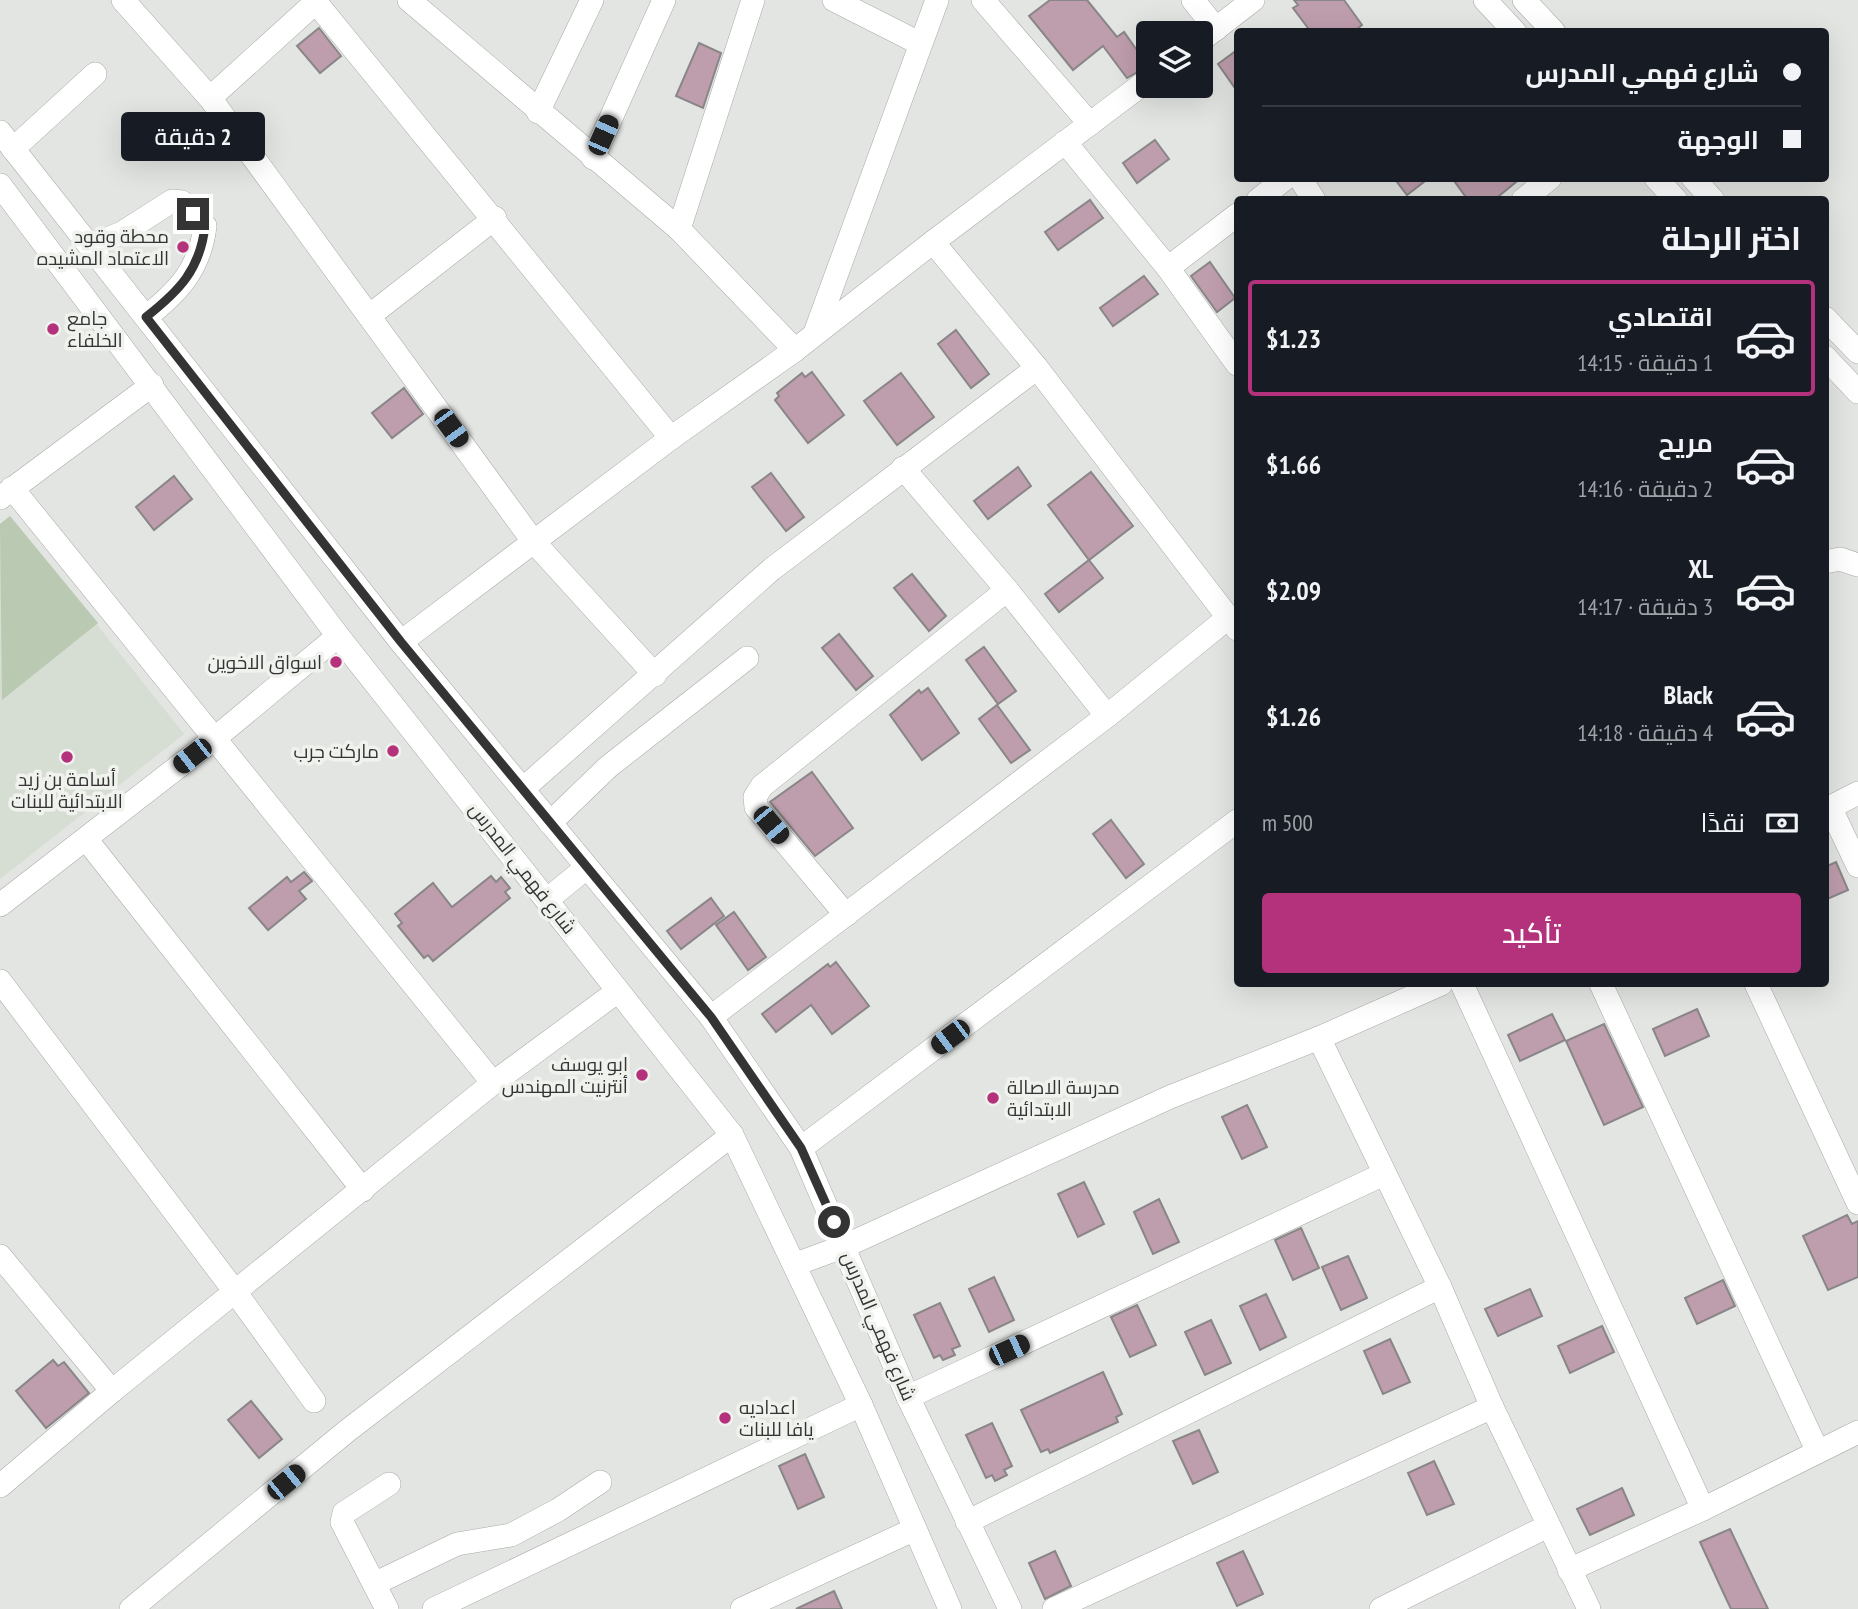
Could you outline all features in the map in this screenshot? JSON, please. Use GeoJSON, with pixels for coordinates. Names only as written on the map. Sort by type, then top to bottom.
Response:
{"type":"FeatureCollection","features":[{"type":"Feature","properties":{"kind":"street"},"geometry":{"type":"LineString","coordinates":[[123,0],[210,98],[533,541],[655,675]]}},
{"type":"Feature","properties":{"kind":"street"},"geometry":{"type":"LineString","coordinates":[[409,0],[679,229],[795,350]]}},
{"type":"Feature","properties":{"kind":"street"},"geometry":{"type":"LineString","coordinates":[[538,112],[592,0]]}},
{"type":"Feature","properties":{"kind":"street"},"geometry":{"type":"LineString","coordinates":[[593,158],[664,0]]}},
{"type":"Feature","properties":{"kind":"street"},"geometry":{"type":"LineString","coordinates":[[679,229],[753,0]]}},
{"type":"Feature","properties":{"kind":"street"},"geometry":{"type":"LineString","coordinates":[[834,0],[919,44]]}},
{"type":"Feature","properties":{"kind":"street"},"geometry":{"type":"LineString","coordinates":[[815,333],[937,0]]}},
{"type":"Feature","properties":{"kind":"street"},"geometry":{"type":"LineString","coordinates":[[983,0],[1090,124]]}},
{"type":"Feature","properties":{"kind":"street"},"geometry":{"type":"LineString","coordinates":[[1193,0],[1202,21]]}},
{"type":"Feature","properties":{"kind":"street"},"geometry":{"type":"LineString","coordinates":[[1213,31],[1253,0]]}},
{"type":"Feature","properties":{"kind":"street"},"geometry":{"type":"LineString","coordinates":[[1485,0],[1501,27]]}},
{"type":"Feature","properties":{"kind":"street"},"geometry":{"type":"LineString","coordinates":[[1524,0],[1550,28]]}},
{"type":"Feature","properties":{"kind":"street"},"geometry":{"type":"LineString","coordinates":[[210,98],[315,1],[495,218],[671,438]]}},
{"type":"Feature","properties":{"kind":"street"},"geometry":{"type":"LineString","coordinates":[[7,141],[95,74]]}},
{"type":"Feature","properties":{"kind":"street"},"geometry":{"type":"LineString","coordinates":[[401,642],[671,438],[795,350],[1136,89]]}},
{"type":"Feature","properties":{"kind":"street","name":"شارع فهمي المدرس"},"geometry":{"type":"LineString","coordinates":[[7,141],[401,642],[711,1017],[801,1148],[908,1397],[1010,1609]]}},
{"type":"Feature","properties":{"kind":"street"},"geometry":{"type":"LineString","coordinates":[[1065,142],[1168,268],[1234,360]]}},
{"type":"Feature","properties":{"kind":"street"},"geometry":{"type":"LineString","coordinates":[[1263,196],[1281,182]]}},
{"type":"Feature","properties":{"kind":"street"},"geometry":{"type":"LineString","coordinates":[[1528,196],[1545,182]]}},
{"type":"Feature","properties":{"kind":"street"},"geometry":{"type":"LineString","coordinates":[[1660,182],[1672,196]]}},
{"type":"Feature","properties":{"kind":"street"},"geometry":{"type":"LineString","coordinates":[[1697,182],[1709,196]]}},
{"type":"Feature","properties":{"kind":"street","name":"شارع فهمي المدرس"},"geometry":{"type":"LineString","coordinates":[[0,185],[338,636],[732,1135],[796,1264],[861,1405],[950,1609]]}},
{"type":"Feature","properties":{"kind":"street"},"geometry":{"type":"LineString","coordinates":[[90,246],[122,233],[172,201],[182,202],[205,226],[202,253],[173,296],[146,317]]}},
{"type":"Feature","properties":{"kind":"street"},"geometry":{"type":"LineString","coordinates":[[1168,268],[1234,217]]}},
{"type":"Feature","properties":{"kind":"street"},"geometry":{"type":"LineString","coordinates":[[369,316],[495,218]]}},
{"type":"Feature","properties":{"kind":"street"},"geometry":{"type":"LineString","coordinates":[[711,1017],[1233,623],[1037,369],[933,242]]}},
{"type":"Feature","properties":{"kind":"street"},"geometry":{"type":"LineString","coordinates":[[1829,322],[1858,352]]}},
{"type":"Feature","properties":{"kind":"street"},"geometry":{"type":"LineString","coordinates":[[1829,366],[1858,392]]}},
{"type":"Feature","properties":{"kind":"street"},"geometry":{"type":"LineString","coordinates":[[524,788],[772,569],[1037,369]]}},
{"type":"Feature","properties":{"kind":"street"},"geometry":{"type":"LineString","coordinates":[[152,385],[6,493],[214,740],[493,1083]]}},
{"type":"Feature","properties":{"kind":"street"},"geometry":{"type":"LineString","coordinates":[[903,468],[1007,590],[1107,716]]}},
{"type":"Feature","properties":{"kind":"street"},"geometry":{"type":"LineString","coordinates":[[1829,561],[1840,559],[1858,565]]}},
{"type":"Feature","properties":{"kind":"street"},"geometry":{"type":"LineString","coordinates":[[846,915],[756,807],[755,797],[762,786],[1007,590]]}},
{"type":"Feature","properties":{"kind":"street"},"geometry":{"type":"LineString","coordinates":[[0,905],[214,740],[338,636]]}},
{"type":"Feature","properties":{"kind":"street"},"geometry":{"type":"LineString","coordinates":[[550,823],[608,766],[747,658]]}},
{"type":"Feature","properties":{"kind":"street"},"geometry":{"type":"LineString","coordinates":[[1829,808],[1858,793]]}},
{"type":"Feature","properties":{"kind":"street"},"geometry":{"type":"LineString","coordinates":[[1829,810],[1858,866]]}},
{"type":"Feature","properties":{"kind":"street"},"geometry":{"type":"LineString","coordinates":[[801,1148],[1234,823]]}},
{"type":"Feature","properties":{"kind":"street"},"geometry":{"type":"LineString","coordinates":[[86,839],[363,1190]]}},
{"type":"Feature","properties":{"kind":"street"},"geometry":{"type":"LineString","coordinates":[[548,899],[586,868]]}},
{"type":"Feature","properties":{"kind":"street"},"geometry":{"type":"LineString","coordinates":[[0,981],[236,1293],[314,1401]]}},
{"type":"Feature","properties":{"kind":"street"},"geometry":{"type":"LineString","coordinates":[[796,1264],[845,1246],[1170,1097],[1319,1038],[1434,987]]}},
{"type":"Feature","properties":{"kind":"street"},"geometry":{"type":"LineString","coordinates":[[1463,987],[1703,1509]]}},
{"type":"Feature","properties":{"kind":"street"},"geometry":{"type":"LineString","coordinates":[[1602,987],[1817,1450]]}},
{"type":"Feature","properties":{"kind":"street"},"geometry":{"type":"LineString","coordinates":[[1757,987],[1858,1203]]}},
{"type":"Feature","properties":{"kind":"street"},"geometry":{"type":"LineString","coordinates":[[0,1486],[112,1391],[493,1083],[618,991]]}},
{"type":"Feature","properties":{"kind":"street"},"geometry":{"type":"LineString","coordinates":[[1319,1038],[1440,1287],[1492,1407],[1589,1609]]}},
{"type":"Feature","properties":{"kind":"street"},"geometry":{"type":"LineString","coordinates":[[131,1609],[348,1431],[732,1135]]}},
{"type":"Feature","properties":{"kind":"street"},"geometry":{"type":"LineString","coordinates":[[908,1397],[1384,1174]]}},
{"type":"Feature","properties":{"kind":"street"},"geometry":{"type":"LineString","coordinates":[[0,1256],[112,1391]]}},
{"type":"Feature","properties":{"kind":"street"},"geometry":{"type":"LineString","coordinates":[[967,1522],[1440,1287]]}},
{"type":"Feature","properties":{"kind":"street"},"geometry":{"type":"LineString","coordinates":[[435,1609],[861,1405]]}},
{"type":"Feature","properties":{"kind":"street"},"geometry":{"type":"LineString","coordinates":[[1054,1609],[1492,1407]]}},
{"type":"Feature","properties":{"kind":"street"},"geometry":{"type":"LineString","coordinates":[[1569,1570],[1703,1509],[1817,1450],[1858,1432]]}},
{"type":"Feature","properties":{"kind":"street"},"geometry":{"type":"LineString","coordinates":[[374,1584],[457,1544],[511,1535],[558,1510],[600,1482]]}},
{"type":"Feature","properties":{"kind":"street"},"geometry":{"type":"LineString","coordinates":[[387,1609],[342,1522],[344,1513],[389,1484]]}},
{"type":"Feature","properties":{"kind":"street"},"geometry":{"type":"LineString","coordinates":[[1381,1609],[1425,1600],[1548,1526]]}},
{"type":"Feature","properties":{"kind":"street"},"geometry":{"type":"LineString","coordinates":[[743,1609],[915,1529]]}},
{"type":"Feature","properties":{"kind":"shaded area"},"geometry":{"type":"Polygon","coordinates":[[[10,516],[184,734],[0,879],[0,524],[10,516]]]}},
{"type":"Feature","properties":{"kind":"green space"},"geometry":{"type":"Polygon","coordinates":[[[10,516],[98,623],[2,700],[0,524],[10,516]]]}},
{"type":"Feature","properties":{"kind":"building"},"geometry":{"type":"Polygon","coordinates":[[[1050,0],[1087,0],[1117,37],[1124,32],[1136,49],[1136,73],[1127,78],[1103,46],[1073,70],[1029,16],[1050,0]]]}},
{"type":"Feature","properties":{"kind":"building"},"geometry":{"type":"Polygon","coordinates":[[[1294,0],[1344,0],[1362,25],[1358,28],[1308,28],[1293,8],[1298,5],[1294,0]]]}},
{"type":"Feature","properties":{"kind":"building"},"geometry":{"type":"Polygon","coordinates":[[[319,28],[341,56],[320,73],[297,46],[319,28]]]}},
{"type":"Feature","properties":{"kind":"building"},"geometry":{"type":"Polygon","coordinates":[[[699,43],[721,53],[703,108],[676,96],[699,43]]]}},
{"type":"Feature","properties":{"kind":"building"},"geometry":{"type":"Polygon","coordinates":[[[1234,52],[1234,87],[1218,64],[1234,52]]]}},
{"type":"Feature","properties":{"kind":"building"},"geometry":{"type":"Polygon","coordinates":[[[1155,140],[1169,159],[1137,183],[1123,163],[1155,140]]]}},
{"type":"Feature","properties":{"kind":"building"},"geometry":{"type":"Polygon","coordinates":[[[1397,182],[1424,182],[1407,195],[1397,182]]]}},
{"type":"Feature","properties":{"kind":"building"},"geometry":{"type":"Polygon","coordinates":[[[1455,182],[1516,182],[1499,196],[1465,196],[1455,182]]]}},
{"type":"Feature","properties":{"kind":"building"},"geometry":{"type":"Polygon","coordinates":[[[1090,200],[1103,218],[1058,250],[1045,232],[1090,200]]]}},
{"type":"Feature","properties":{"kind":"building"},"geometry":{"type":"Polygon","coordinates":[[[1210,262],[1234,299],[1217,312],[1191,276],[1210,262]]]}},
{"type":"Feature","properties":{"kind":"building"},"geometry":{"type":"Polygon","coordinates":[[[1144,276],[1158,294],[1113,326],[1100,308],[1144,276]]]}},
{"type":"Feature","properties":{"kind":"building"},"geometry":{"type":"Polygon","coordinates":[[[956,330],[989,374],[971,388],[938,344],[956,330]]]}},
{"type":"Feature","properties":{"kind":"building"},"geometry":{"type":"Polygon","coordinates":[[[812,372],[844,415],[808,443],[775,400],[779,396],[777,393],[802,373],[805,377],[812,372]]]}},
{"type":"Feature","properties":{"kind":"building"},"geometry":{"type":"Polygon","coordinates":[[[901,373],[934,417],[897,445],[864,401],[901,373]]]}},
{"type":"Feature","properties":{"kind":"building"},"geometry":{"type":"Polygon","coordinates":[[[404,388],[423,414],[392,438],[372,413],[404,388]]]}},
{"type":"Feature","properties":{"kind":"building"},"geometry":{"type":"Polygon","coordinates":[[[1018,467],[1031,486],[988,519],[974,501],[1018,467]]]}},
{"type":"Feature","properties":{"kind":"building"},"geometry":{"type":"Polygon","coordinates":[[[1091,472],[1133,526],[1089,560],[1048,505],[1091,472]]]}},
{"type":"Feature","properties":{"kind":"building"},"geometry":{"type":"Polygon","coordinates":[[[771,473],[804,517],[786,531],[752,487],[771,473]]]}},
{"type":"Feature","properties":{"kind":"building"},"geometry":{"type":"Polygon","coordinates":[[[174,476],[192,499],[154,530],[136,507],[174,476]]]}},
{"type":"Feature","properties":{"kind":"building"},"geometry":{"type":"Polygon","coordinates":[[[1089,560],[1103,578],[1059,612],[1045,594],[1089,560]]]}},
{"type":"Feature","properties":{"kind":"building"},"geometry":{"type":"Polygon","coordinates":[[[912,574],[946,616],[929,631],[894,588],[912,574]]]}},
{"type":"Feature","properties":{"kind":"building"},"geometry":{"type":"Polygon","coordinates":[[[839,634],[873,676],[856,690],[822,648],[839,634]]]}},
{"type":"Feature","properties":{"kind":"building"},"geometry":{"type":"Polygon","coordinates":[[[984,647],[1016,691],[998,704],[966,660],[984,647]]]}},
{"type":"Feature","properties":{"kind":"building"},"geometry":{"type":"Polygon","coordinates":[[[928,688],[959,733],[922,760],[890,715],[919,690],[921,693],[928,688]]]}},
{"type":"Feature","properties":{"kind":"building"},"geometry":{"type":"Polygon","coordinates":[[[997,705],[1030,750],[1011,763],[979,719],[997,705]]]}},
{"type":"Feature","properties":{"kind":"building"},"geometry":{"type":"Polygon","coordinates":[[[812,772],[853,828],[815,856],[770,802],[812,772]]]}},
{"type":"Feature","properties":{"kind":"building"},"geometry":{"type":"Polygon","coordinates":[[[1111,820],[1144,864],[1126,878],[1093,834],[1111,820]]]}},
{"type":"Feature","properties":{"kind":"building"},"geometry":{"type":"Polygon","coordinates":[[[1836,862],[1848,890],[1829,898],[1829,865],[1836,862]]]}},
{"type":"Feature","properties":{"kind":"building"},"geometry":{"type":"Polygon","coordinates":[[[304,872],[312,881],[299,891],[306,899],[268,930],[249,908],[287,877],[291,882],[304,872]]]}},
{"type":"Feature","properties":{"kind":"building"},"geometry":{"type":"Polygon","coordinates":[[[491,876],[496,882],[501,877],[510,888],[505,892],[510,898],[433,961],[428,955],[424,958],[398,926],[402,923],[395,914],[433,883],[452,907],[491,876]]]}},
{"type":"Feature","properties":{"kind":"building"},"geometry":{"type":"Polygon","coordinates":[[[711,898],[724,916],[681,949],[667,931],[711,898]]]}},
{"type":"Feature","properties":{"kind":"building"},"geometry":{"type":"Polygon","coordinates":[[[734,912],[766,957],[748,970],[716,925],[734,912]]]}},
{"type":"Feature","properties":{"kind":"building"},"geometry":{"type":"Polygon","coordinates":[[[836,962],[869,1006],[832,1034],[811,1005],[776,1032],[762,1014],[828,964],[830,967],[836,962]]]}},
{"type":"Feature","properties":{"kind":"building"},"geometry":{"type":"Polygon","coordinates":[[[1697,1009],[1709,1036],[1665,1056],[1653,1029],[1697,1009]]]}},
{"type":"Feature","properties":{"kind":"building"},"geometry":{"type":"Polygon","coordinates":[[[1552,1014],[1565,1040],[1520,1061],[1508,1035],[1552,1014]]]}},
{"type":"Feature","properties":{"kind":"building"},"geometry":{"type":"Polygon","coordinates":[[[1604,1024],[1643,1107],[1604,1125],[1566,1041],[1604,1024]]]}},
{"type":"Feature","properties":{"kind":"building"},"geometry":{"type":"Polygon","coordinates":[[[1247,1105],[1267,1147],[1242,1159],[1222,1117],[1247,1105]]]}},
{"type":"Feature","properties":{"kind":"building"},"geometry":{"type":"Polygon","coordinates":[[[1084,1182],[1104,1224],[1078,1237],[1058,1194],[1084,1182]]]}},
{"type":"Feature","properties":{"kind":"building"},"geometry":{"type":"Polygon","coordinates":[[[1159,1199],[1179,1242],[1153,1254],[1134,1212],[1159,1199]]]}},
{"type":"Feature","properties":{"kind":"building"},"geometry":{"type":"Polygon","coordinates":[[[1847,1215],[1852,1224],[1858,1221],[1858,1277],[1828,1290],[1803,1236],[1847,1215]]]}},
{"type":"Feature","properties":{"kind":"building"},"geometry":{"type":"Polygon","coordinates":[[[1301,1228],[1319,1268],[1293,1280],[1275,1240],[1301,1228]]]}},
{"type":"Feature","properties":{"kind":"building"},"geometry":{"type":"Polygon","coordinates":[[[1348,1256],[1367,1298],[1341,1310],[1322,1267],[1348,1256]]]}},
{"type":"Feature","properties":{"kind":"building"},"geometry":{"type":"Polygon","coordinates":[[[994,1277],[1014,1320],[989,1332],[969,1289],[994,1277]]]}},
{"type":"Feature","properties":{"kind":"building"},"geometry":{"type":"Polygon","coordinates":[[[1723,1280],[1735,1306],[1697,1324],[1685,1298],[1723,1280]]]}},
{"type":"Feature","properties":{"kind":"building"},"geometry":{"type":"Polygon","coordinates":[[[1530,1289],[1542,1316],[1498,1336],[1485,1309],[1530,1289]]]}},
{"type":"Feature","properties":{"kind":"building"},"geometry":{"type":"Polygon","coordinates":[[[1266,1294],[1286,1337],[1260,1350],[1240,1306],[1266,1294]]]}},
{"type":"Feature","properties":{"kind":"building"},"geometry":{"type":"Polygon","coordinates":[[[940,1303],[960,1346],[952,1349],[955,1355],[943,1360],[940,1355],[934,1358],[914,1315],[940,1303]]]}},
{"type":"Feature","properties":{"kind":"building"},"geometry":{"type":"Polygon","coordinates":[[[1137,1305],[1156,1345],[1130,1357],[1111,1317],[1137,1305]]]}},
{"type":"Feature","properties":{"kind":"building"},"geometry":{"type":"Polygon","coordinates":[[[1211,1320],[1231,1363],[1205,1375],[1185,1332],[1211,1320]]]}},
{"type":"Feature","properties":{"kind":"building"},"geometry":{"type":"Polygon","coordinates":[[[1602,1326],[1614,1352],[1570,1373],[1558,1346],[1602,1326]]]}},
{"type":"Feature","properties":{"kind":"building"},"geometry":{"type":"Polygon","coordinates":[[[1390,1339],[1410,1382],[1383,1394],[1364,1351],[1390,1339]]]}},
{"type":"Feature","properties":{"kind":"building"},"geometry":{"type":"Polygon","coordinates":[[[53,1360],[58,1366],[64,1362],[89,1393],[46,1428],[16,1391],[53,1360]]]}},
{"type":"Feature","properties":{"kind":"building"},"geometry":{"type":"Polygon","coordinates":[[[1103,1372],[1122,1414],[1116,1417],[1118,1422],[1050,1453],[1048,1449],[1041,1452],[1021,1410],[1103,1372]]]}},
{"type":"Feature","properties":{"kind":"building"},"geometry":{"type":"Polygon","coordinates":[[[251,1401],[282,1439],[259,1458],[228,1420],[251,1401]]]}},
{"type":"Feature","properties":{"kind":"building"},"geometry":{"type":"Polygon","coordinates":[[[992,1423],[1012,1466],[1004,1470],[1007,1475],[995,1481],[992,1475],[986,1478],[966,1435],[992,1423]]]}},
{"type":"Feature","properties":{"kind":"building"},"geometry":{"type":"Polygon","coordinates":[[[1199,1430],[1218,1472],[1193,1484],[1173,1441],[1199,1430]]]}},
{"type":"Feature","properties":{"kind":"building"},"geometry":{"type":"Polygon","coordinates":[[[805,1454],[824,1497],[798,1509],[779,1466],[805,1454]]]}},
{"type":"Feature","properties":{"kind":"building"},"geometry":{"type":"Polygon","coordinates":[[[1434,1461],[1454,1504],[1427,1515],[1408,1473],[1434,1461]]]}},
{"type":"Feature","properties":{"kind":"building"},"geometry":{"type":"Polygon","coordinates":[[[1622,1488],[1634,1515],[1590,1535],[1577,1509],[1622,1488]]]}},
{"type":"Feature","properties":{"kind":"building"},"geometry":{"type":"Polygon","coordinates":[[[1730,1529],[1768,1609],[1731,1609],[1700,1542],[1730,1529]]]}},
{"type":"Feature","properties":{"kind":"building"},"geometry":{"type":"Polygon","coordinates":[[[1055,1551],[1071,1586],[1045,1599],[1029,1563],[1055,1551]]]}},
{"type":"Feature","properties":{"kind":"building"},"geometry":{"type":"Polygon","coordinates":[[[1243,1551],[1263,1594],[1237,1606],[1217,1563],[1243,1551]]]}},
{"type":"Feature","properties":{"kind":"building"},"geometry":{"type":"Polygon","coordinates":[[[834,1591],[842,1609],[796,1609],[834,1591]]]}},
{"type":"Feature","properties":{"kind":"place","name":"محطة وقود الاعتماد المشيده"},"geometry":{"type":"Point","coordinates":[183,247]}},
{"type":"Feature","properties":{"kind":"place","name":"جامع الخلفاء"},"geometry":{"type":"Point","coordinates":[53,329]}},
{"type":"Feature","properties":{"kind":"place","name":"اسواق الاخوين"},"geometry":{"type":"Point","coordinates":[336,662]}},
{"type":"Feature","properties":{"kind":"place","name":"ماركت جرب"},"geometry":{"type":"Point","coordinates":[393,751]}},
{"type":"Feature","properties":{"kind":"place","name":"أسامة بن زيد الابتدائية للبنات"},"geometry":{"type":"Point","coordinates":[67,757]}},
{"type":"Feature","properties":{"kind":"place","name":"ابو يوسف أنترنيت المهندس"},"geometry":{"type":"Point","coordinates":[642,1075]}},
{"type":"Feature","properties":{"kind":"place","name":"مدرسة الاصالة الابتدائية"},"geometry":{"type":"Point","coordinates":[993,1098]}},
{"type":"Feature","properties":{"kind":"place","name":"اعداديه يافا للبنات"},"geometry":{"type":"Point","coordinates":[725,1418]}},
{"type":"Feature","properties":{"kind":"route"},"geometry":{"type":"LineString","coordinates":[[193,214],[205,226],[202,253],[173,296],[146,317],[401,642],[711,1017],[801,1148],[834,1222]]}}]}
